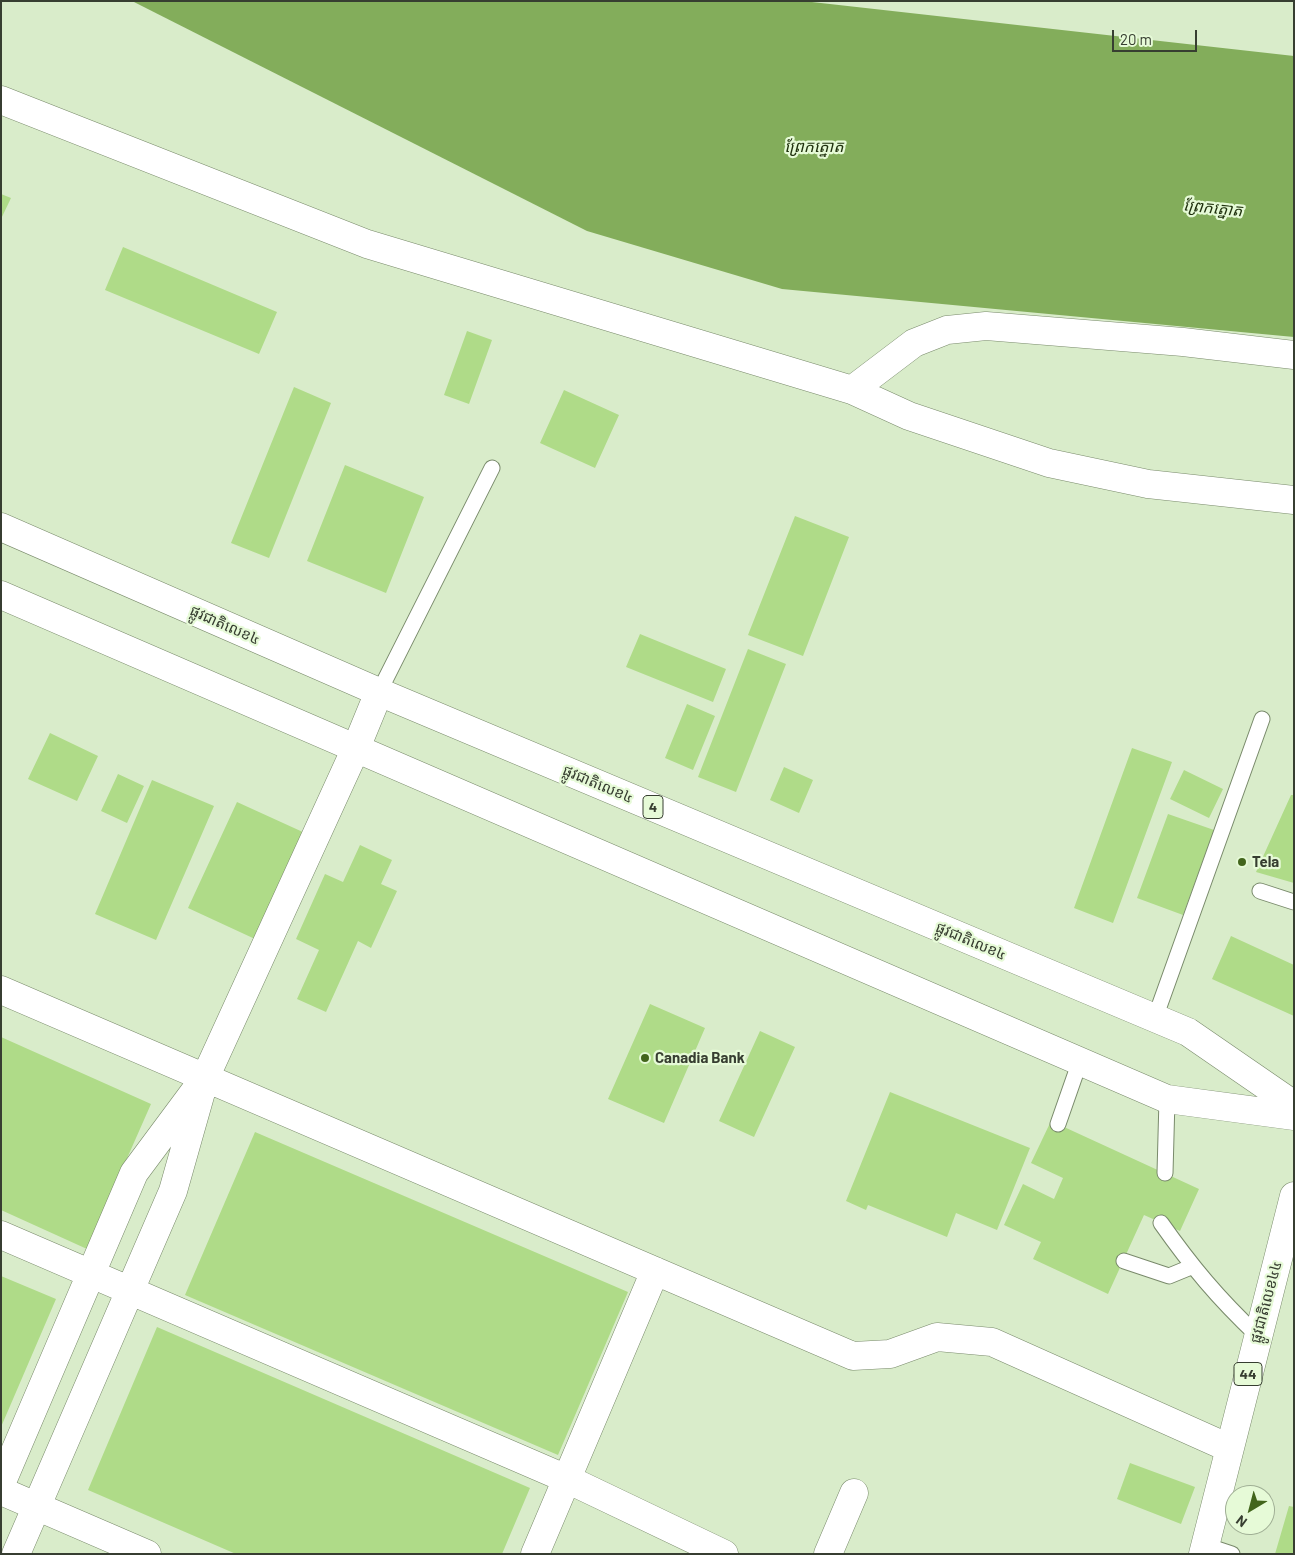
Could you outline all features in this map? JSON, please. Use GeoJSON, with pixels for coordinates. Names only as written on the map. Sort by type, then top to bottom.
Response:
{"type":"FeatureCollection","features":[{"type":"Feature","properties":{"kind":"main road"},"geometry":{"type":"LineString","coordinates":[[1,100],[367,244],[852,390],[910,416],[1056,465],[1148,484],[1294,500]]}},
{"type":"Feature","properties":{"kind":"main road"},"geometry":{"type":"LineString","coordinates":[[852,390],[914,343],[947,330],[986,326],[1183,342],[1294,355]]}},
{"type":"Feature","properties":{"kind":"main road","name":"ផ្លូវជាតិលេខ៤"},"geometry":{"type":"LineString","coordinates":[[1,527],[379,692],[1188,1032],[1294,1105]]}},
{"type":"Feature","properties":{"kind":"main road"},"geometry":{"type":"LineString","coordinates":[[1,595],[1167,1099],[1294,1116]]}},
{"type":"Feature","properties":{"kind":"main road"},"geometry":{"type":"LineString","coordinates":[[16,1554],[173,1191],[205,1078],[356,748],[379,692]]}},
{"type":"Feature","properties":{"kind":"main road"},"geometry":{"type":"LineString","coordinates":[[1,990],[853,1356],[890,1354],[937,1337],[992,1342],[1229,1448]]}},
{"type":"Feature","properties":{"kind":"main road"},"geometry":{"type":"LineString","coordinates":[[1,1484],[134,1173],[205,1078]]}},
{"type":"Feature","properties":{"kind":"main road","name":"ផ្លូវជាតិលេខ៤៤"},"geometry":{"type":"LineString","coordinates":[[1204,1550],[1257,1335],[1294,1196]]}},
{"type":"Feature","properties":{"kind":"main road"},"geometry":{"type":"LineString","coordinates":[[1,1235],[567,1479],[724,1554]]}},
{"type":"Feature","properties":{"kind":"main road"},"geometry":{"type":"LineString","coordinates":[[535,1554],[655,1271]]}},
{"type":"Feature","properties":{"kind":"main road"},"geometry":{"type":"LineString","coordinates":[[1,1491],[147,1554]]}},
{"type":"Feature","properties":{"kind":"main road"},"geometry":{"type":"LineString","coordinates":[[828,1554],[854,1493]]}},
{"type":"Feature","properties":{"kind":"lane"},"geometry":{"type":"LineString","coordinates":[[379,692],[492,468]]}},
{"type":"Feature","properties":{"kind":"lane"},"geometry":{"type":"LineString","coordinates":[[1155,1018],[1262,719]]}},
{"type":"Feature","properties":{"kind":"lane"},"geometry":{"type":"LineString","coordinates":[[1260,891],[1294,902]]}},
{"type":"Feature","properties":{"kind":"lane"},"geometry":{"type":"LineString","coordinates":[[1058,1124],[1080,1061]]}},
{"type":"Feature","properties":{"kind":"lane"},"geometry":{"type":"LineString","coordinates":[[1165,1173],[1167,1099]]}},
{"type":"Feature","properties":{"kind":"lane"},"geometry":{"type":"LineString","coordinates":[[1161,1223],[1191,1267],[1222,1302],[1257,1335]]}},
{"type":"Feature","properties":{"kind":"lane"},"geometry":{"type":"LineString","coordinates":[[1124,1261],[1170,1276],[1191,1267]]}},
{"type":"Feature","properties":{"kind":"lane"},"geometry":{"type":"LineString","coordinates":[[1204,1550],[1232,1554]]}},
{"type":"Feature","properties":{"kind":"water","name":"ព្រែកត្នោត"},"geometry":{"type":"Polygon","coordinates":[[[132,1],[803,1],[1294,56],[1294,337],[782,289],[587,231],[132,1]]]}},
{"type":"Feature","properties":{"kind":"building"},"geometry":{"type":"Polygon","coordinates":[[[1,194],[11,198],[1,219],[1,194]]]}},
{"type":"Feature","properties":{"kind":"building"},"geometry":{"type":"Polygon","coordinates":[[[123,247],[277,312],[259,354],[105,290],[123,247]]]}},
{"type":"Feature","properties":{"kind":"building"},"geometry":{"type":"Polygon","coordinates":[[[467,331],[492,340],[469,404],[444,395],[467,331]]]}},
{"type":"Feature","properties":{"kind":"building"},"geometry":{"type":"Polygon","coordinates":[[[294,387],[331,403],[269,558],[231,543],[294,387]]]}},
{"type":"Feature","properties":{"kind":"building"},"geometry":{"type":"Polygon","coordinates":[[[564,390],[619,415],[595,468],[540,443],[564,390]]]}},
{"type":"Feature","properties":{"kind":"building"},"geometry":{"type":"Polygon","coordinates":[[[345,465],[424,497],[386,593],[307,561],[345,465]]]}},
{"type":"Feature","properties":{"kind":"building"},"geometry":{"type":"Polygon","coordinates":[[[795,516],[849,537],[803,656],[748,635],[795,516]]]}},
{"type":"Feature","properties":{"kind":"building"},"geometry":{"type":"Polygon","coordinates":[[[640,634],[726,669],[713,702],[626,667],[640,634]]]}},
{"type":"Feature","properties":{"kind":"building"},"geometry":{"type":"Polygon","coordinates":[[[748,649],[786,664],[736,792],[698,777],[748,649]]]}},
{"type":"Feature","properties":{"kind":"building"},"geometry":{"type":"Polygon","coordinates":[[[687,704],[715,716],[693,770],[665,758],[687,704]]]}},
{"type":"Feature","properties":{"kind":"building"},"geometry":{"type":"Polygon","coordinates":[[[50,733],[98,756],[77,801],[28,779],[50,733]]]}},
{"type":"Feature","properties":{"kind":"building"},"geometry":{"type":"Polygon","coordinates":[[[1132,748],[1172,762],[1113,923],[1074,908],[1132,748]]]}},
{"type":"Feature","properties":{"kind":"building"},"geometry":{"type":"Polygon","coordinates":[[[784,767],[813,780],[799,813],[770,800],[784,767]]]}},
{"type":"Feature","properties":{"kind":"building"},"geometry":{"type":"Polygon","coordinates":[[[1184,770],[1223,789],[1209,818],[1170,799],[1184,770]]]}},
{"type":"Feature","properties":{"kind":"building"},"geometry":{"type":"Polygon","coordinates":[[[118,774],[144,786],[127,823],[101,811],[118,774]]]}},
{"type":"Feature","properties":{"kind":"building"},"geometry":{"type":"Polygon","coordinates":[[[152,780],[214,806],[156,940],[95,914],[152,780]]]}},
{"type":"Feature","properties":{"kind":"building"},"geometry":{"type":"Polygon","coordinates":[[[1291,795],[1294,795],[1294,883],[1256,872],[1291,795]]]}},
{"type":"Feature","properties":{"kind":"building"},"geometry":{"type":"Polygon","coordinates":[[[237,802],[305,833],[255,939],[188,908],[237,802]]]}},
{"type":"Feature","properties":{"kind":"building"},"geometry":{"type":"Polygon","coordinates":[[[1168,814],[1214,830],[1183,915],[1137,898],[1168,814]]]}},
{"type":"Feature","properties":{"kind":"building"},"geometry":{"type":"Polygon","coordinates":[[[360,845],[392,860],[381,884],[397,891],[371,948],[358,941],[326,1012],[297,999],[319,950],[296,939],[325,874],[343,882],[360,845]]]}},
{"type":"Feature","properties":{"kind":"building"},"geometry":{"type":"Polygon","coordinates":[[[1231,936],[1294,965],[1294,1016],[1212,979],[1231,936]]]}},
{"type":"Feature","properties":{"kind":"building"},"geometry":{"type":"Polygon","coordinates":[[[650,1004],[705,1028],[664,1123],[608,1099],[650,1004]]]}},
{"type":"Feature","properties":{"kind":"building"},"geometry":{"type":"Polygon","coordinates":[[[760,1031],[795,1047],[754,1137],[719,1121],[760,1031]]]}},
{"type":"Feature","properties":{"kind":"building"},"geometry":{"type":"Polygon","coordinates":[[[1,1037],[151,1104],[87,1249],[1,1210],[1,1037]]]}},
{"type":"Feature","properties":{"kind":"building"},"geometry":{"type":"Polygon","coordinates":[[[890,1092],[1030,1148],[997,1230],[956,1213],[947,1237],[868,1205],[866,1210],[846,1201],[890,1092]]]}},
{"type":"Feature","properties":{"kind":"building"},"geometry":{"type":"Polygon","coordinates":[[[1051,1121],[1199,1189],[1180,1231],[1144,1215],[1108,1294],[1033,1259],[1041,1242],[1004,1225],[1023,1184],[1054,1199],[1063,1178],[1031,1163],[1051,1121]]]}},
{"type":"Feature","properties":{"kind":"building"},"geometry":{"type":"Polygon","coordinates":[[[255,1132],[628,1292],[558,1455],[185,1295],[255,1132]]]}},
{"type":"Feature","properties":{"kind":"building"},"geometry":{"type":"Polygon","coordinates":[[[1,1276],[56,1299],[1,1427],[1,1276]]]}},
{"type":"Feature","properties":{"kind":"building"},"geometry":{"type":"Polygon","coordinates":[[[157,1327],[530,1488],[502,1554],[236,1554],[88,1490],[157,1327]]]}},
{"type":"Feature","properties":{"kind":"building"},"geometry":{"type":"Polygon","coordinates":[[[1130,1463],[1195,1487],[1181,1524],[1117,1499],[1130,1463]]]}},
{"type":"Feature","properties":{"kind":"building"},"geometry":{"type":"Polygon","coordinates":[[[1289,1506],[1294,1507],[1294,1554],[1275,1554],[1289,1506]]]}},
{"type":"Feature","properties":{"kind":"place","name":"Tela"},"geometry":{"type":"Point","coordinates":[1242,862]}},
{"type":"Feature","properties":{"kind":"place","name":"Canadia Bank"},"geometry":{"type":"Point","coordinates":[645,1058]}}]}
